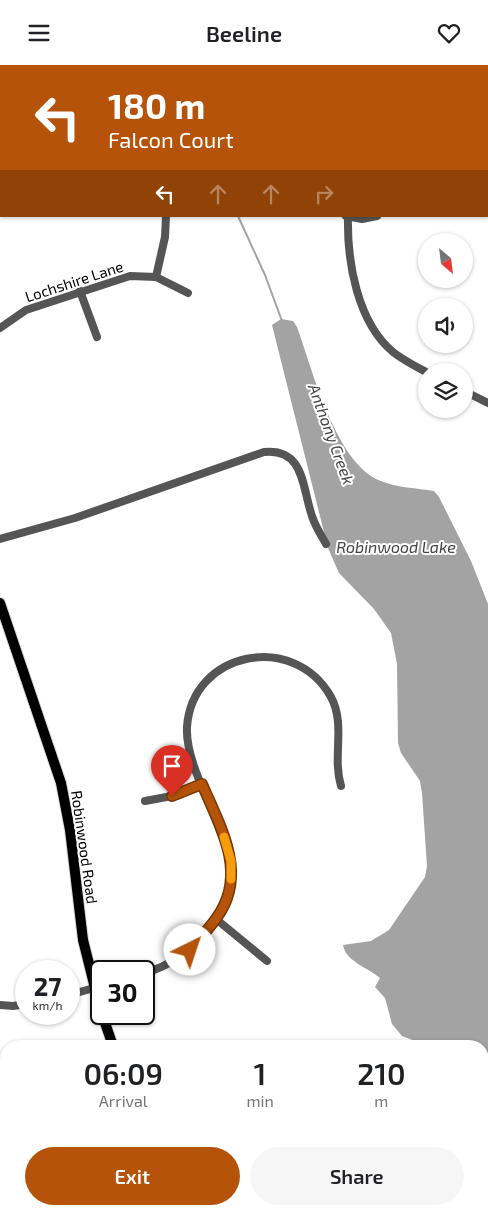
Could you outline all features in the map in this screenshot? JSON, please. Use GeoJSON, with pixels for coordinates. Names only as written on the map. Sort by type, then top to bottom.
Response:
{"type":"FeatureCollection","features":[{"type":"Feature","properties":{"kind":"main road","name":"Robinwood Road"},"geometry":{"type":"LineString","coordinates":[[0,603],[61,783],[70,830],[83,940],[90,962]]}},
{"type":"Feature","properties":{"kind":"main road","name":"Robinwood Road"},"geometry":{"type":"LineString","coordinates":[[106,1025],[111,1040]]}},
{"type":"Feature","properties":{"kind":"street"},"geometry":{"type":"LineString","coordinates":[[156,277],[166,217]]}},
{"type":"Feature","properties":{"kind":"street"},"geometry":{"type":"LineString","coordinates":[[372,217],[362,219],[347,217],[349,262],[369,321],[384,343],[394,353],[418,367]]}},
{"type":"Feature","properties":{"kind":"street","name":"Lochshire Lane"},"geometry":{"type":"LineString","coordinates":[[0,328],[26,310],[130,276],[156,277],[188,293]]}},
{"type":"Feature","properties":{"kind":"street"},"geometry":{"type":"LineString","coordinates":[[80,291],[97,337]]}},
{"type":"Feature","properties":{"kind":"street"},"geometry":{"type":"LineString","coordinates":[[473,396],[488,403]]}},
{"type":"Feature","properties":{"kind":"street"},"geometry":{"type":"LineString","coordinates":[[0,539],[75,518],[174,485],[203,472],[264,452],[274,451],[291,459],[299,468],[312,515],[326,544]]}},
{"type":"Feature","properties":{"kind":"street"},"geometry":{"type":"LineString","coordinates":[[155,968],[178,959],[190,950],[216,919],[229,892],[231,861],[187,738],[188,720],[196,697],[206,681],[220,669],[242,660],[264,657],[291,662],[320,681],[330,697],[338,722],[336,770],[341,786]]}},
{"type":"Feature","properties":{"kind":"street"},"geometry":{"type":"LineString","coordinates":[[145,801],[172,796],[202,784]]}},
{"type":"Feature","properties":{"kind":"street"},"geometry":{"type":"LineString","coordinates":[[216,919],[267,961]]}},
{"type":"Feature","properties":{"kind":"street"},"geometry":{"type":"LineString","coordinates":[[0,1005],[15,1006]]}},
{"type":"Feature","properties":{"kind":"water","name":"Robinwood Lake"},"geometry":{"type":"Polygon","coordinates":[[[281,319],[293,321],[297,327],[318,390],[328,413],[351,456],[365,471],[381,481],[434,491],[439,497],[471,561],[488,604],[488,1040],[412,1040],[402,1036],[392,1024],[385,998],[375,987],[380,978],[348,956],[343,945],[371,941],[389,930],[425,877],[427,866],[422,793],[420,781],[401,753],[398,743],[397,664],[391,633],[374,609],[339,573],[328,548],[272,325],[281,319]]]}},
{"type":"Feature","properties":{"kind":"waterway","name":"Anthony Creek"},"geometry":{"type":"LineString","coordinates":[[238,217],[265,275],[282,321]]}},
{"type":"Feature","properties":{"kind":"slow traffic"},"geometry":{"type":"LineString","coordinates":[[224,837],[231,861],[231,879]]}},
{"type":"Feature","properties":{"kind":"route"},"geometry":{"type":"LineString","coordinates":[[172,796],[202,784],[227,845],[232,868],[231,884],[222,910],[190,950]]}}]}
